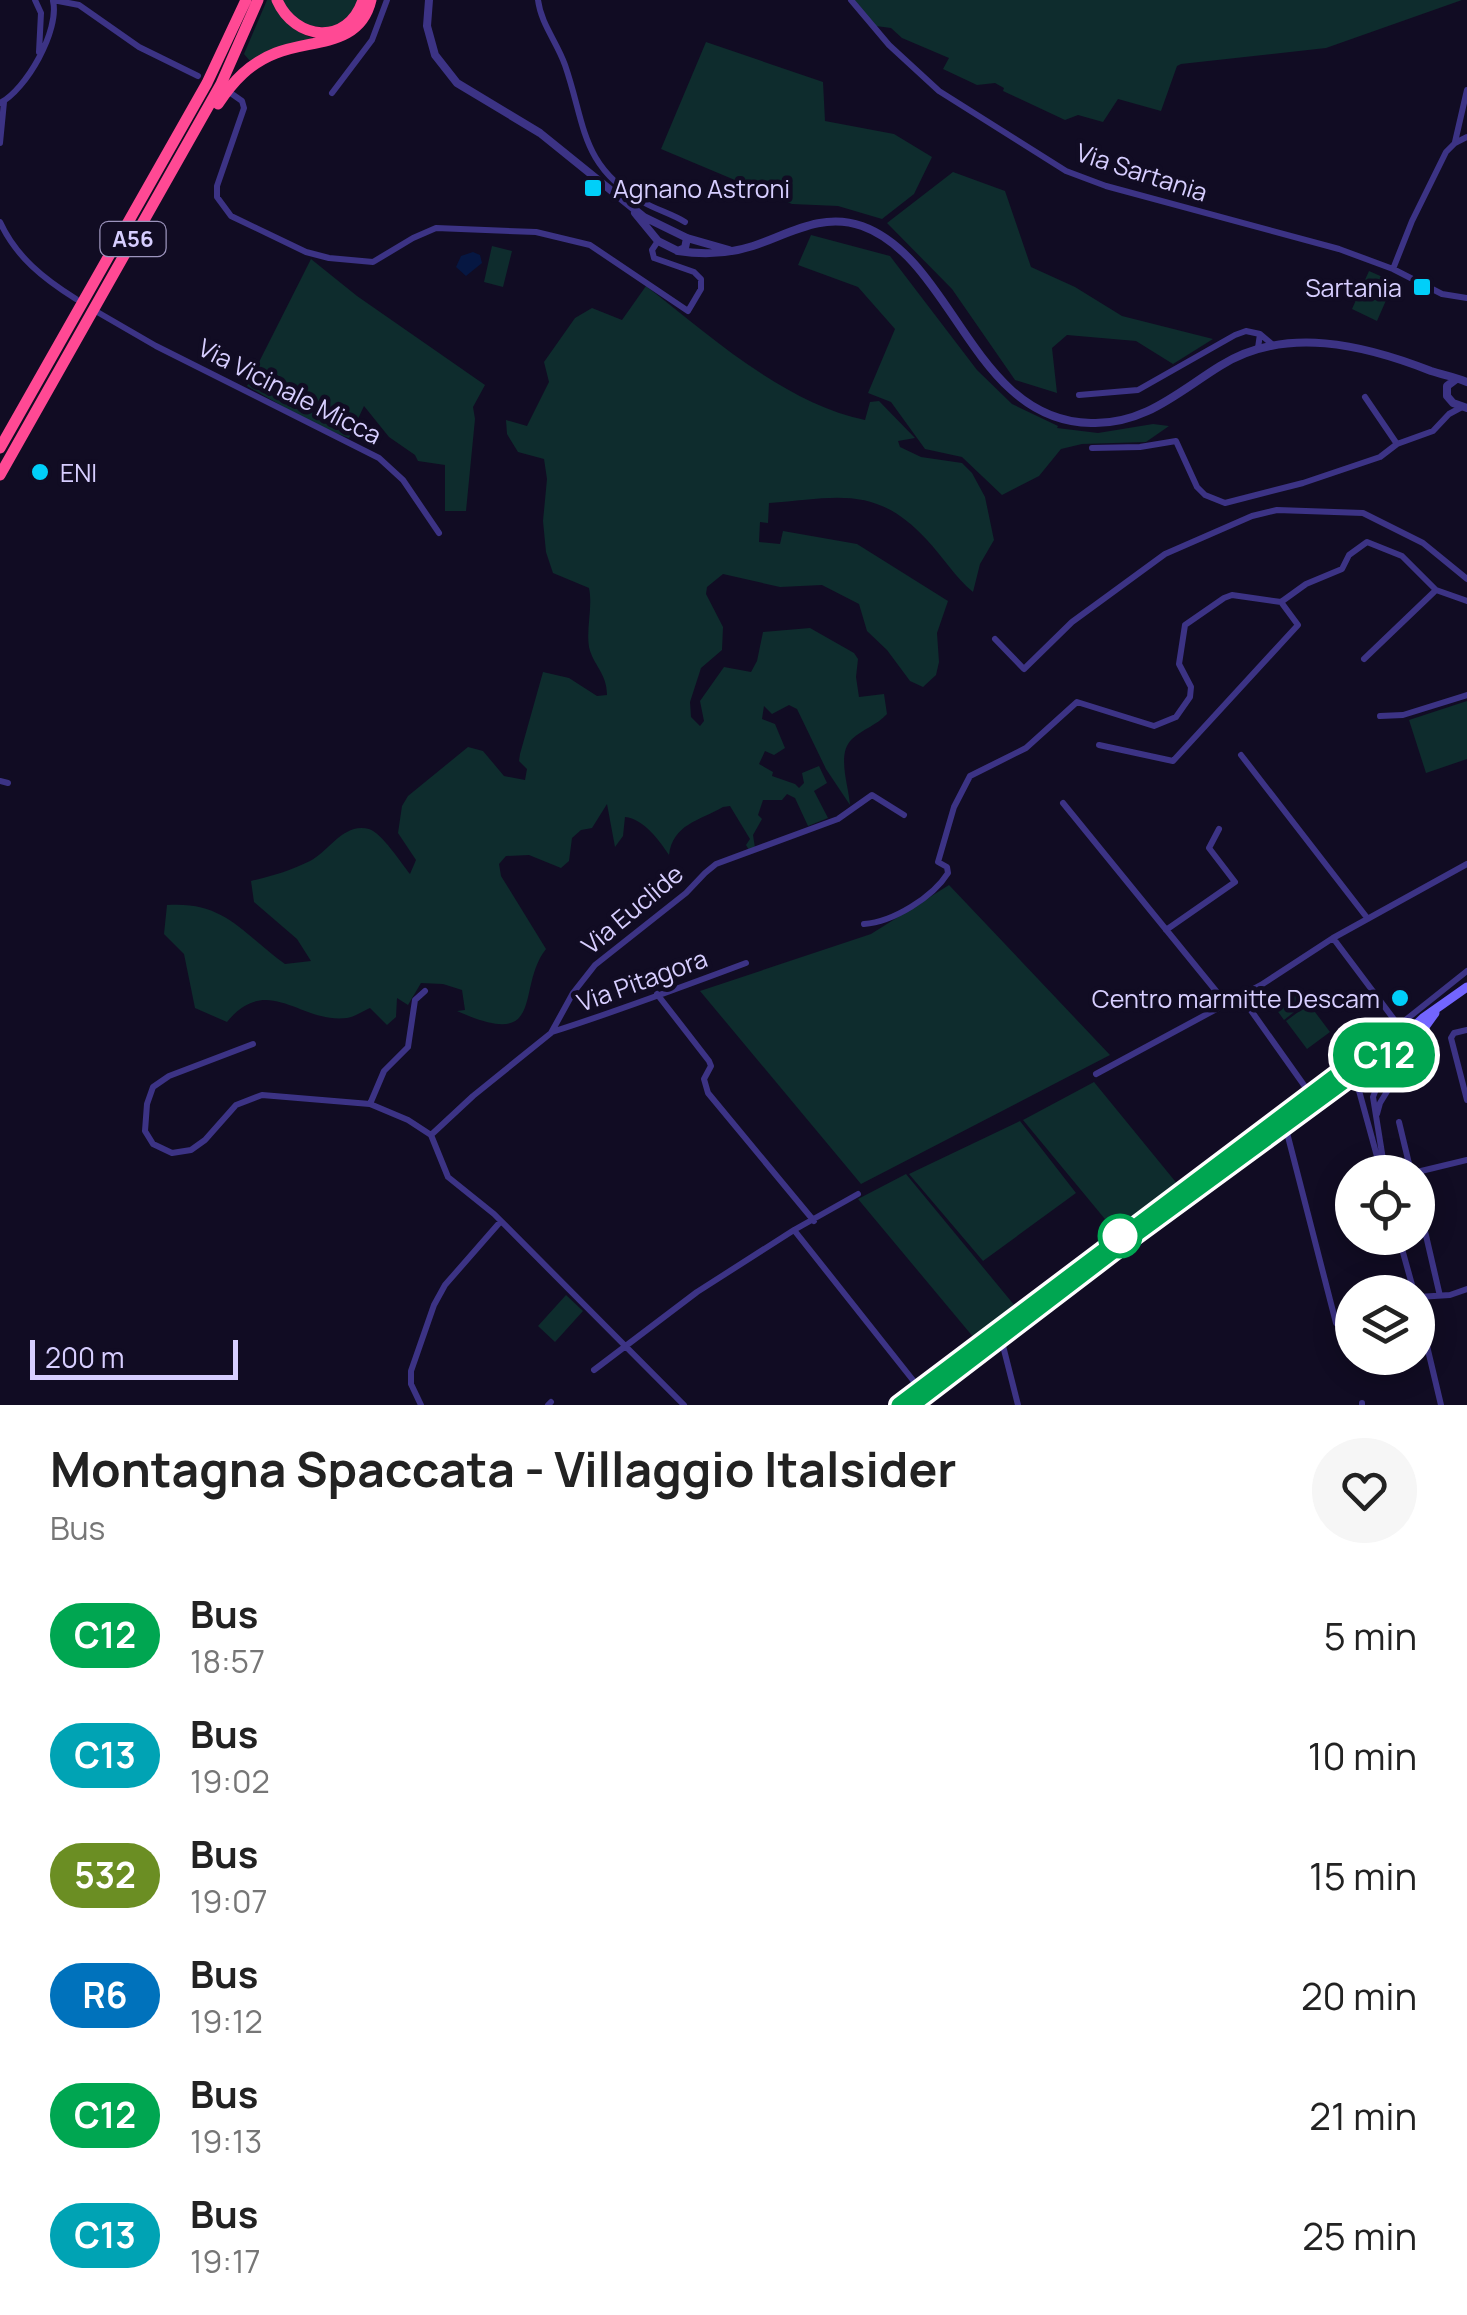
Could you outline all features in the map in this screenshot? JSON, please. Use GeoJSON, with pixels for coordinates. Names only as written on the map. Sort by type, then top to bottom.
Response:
{"type":"FeatureCollection","features":[{"type":"Feature","properties":{"kind":"highway","name":"A56"},"geometry":{"type":"LineString","coordinates":[[0,448],[203,79],[242,0]]}},
{"type":"Feature","properties":{"kind":"highway","name":"A56"},"geometry":{"type":"LineString","coordinates":[[0,475],[221,84],[258,0]]}},
{"type":"Feature","properties":{"kind":"highway"},"geometry":{"type":"LineString","coordinates":[[277,0],[291,22],[321,34],[345,26],[364,0]]}},
{"type":"Feature","properties":{"kind":"highway"},"geometry":{"type":"LineString","coordinates":[[180,156],[243,72],[288,48],[344,36],[364,19],[372,0]]}},
{"type":"Feature","properties":{"kind":"main road"},"geometry":{"type":"LineString","coordinates":[[912,1405],[1353,1075],[1366,1073],[1392,1084],[1404,1078],[1417,1034],[1436,1012],[1467,988]]}},
{"type":"Feature","properties":{"kind":"main road"},"geometry":{"type":"LineString","coordinates":[[1379,1078],[1376,1066],[1402,1030],[1436,1012]]}},
{"type":"Feature","properties":{"kind":"main road"},"geometry":{"type":"LineString","coordinates":[[899,1405],[1350,1065],[1394,1053],[1406,1064]]}},
{"type":"Feature","properties":{"kind":"street"},"geometry":{"type":"LineString","coordinates":[[0,143],[2,102],[19,86],[48,39],[55,10],[52,0],[80,4],[139,47],[203,79]]}},
{"type":"Feature","properties":{"kind":"street"},"geometry":{"type":"LineString","coordinates":[[332,93],[372,40],[388,0]]}},
{"type":"Feature","properties":{"kind":"street"},"geometry":{"type":"LineString","coordinates":[[429,0],[427,26],[435,55],[457,84],[540,133],[629,206],[669,229],[731,251]]}},
{"type":"Feature","properties":{"kind":"street"},"geometry":{"type":"LineString","coordinates":[[538,0],[540,14],[563,59],[593,158],[608,176],[633,195],[685,222],[685,248],[678,252]]}},
{"type":"Feature","properties":{"kind":"street","name":"Via Sartania"},"geometry":{"type":"LineString","coordinates":[[850,0],[889,45],[939,91],[1066,170],[1124,191],[1339,249],[1393,269],[1442,294],[1467,298]]}},
{"type":"Feature","properties":{"kind":"street"},"geometry":{"type":"LineString","coordinates":[[39,5],[48,15],[63,2]]}},
{"type":"Feature","properties":{"kind":"street"},"geometry":{"type":"LineString","coordinates":[[37,58],[42,36],[39,5]]}},
{"type":"Feature","properties":{"kind":"street"},"geometry":{"type":"LineString","coordinates":[[1455,143],[1467,90]]}},
{"type":"Feature","properties":{"kind":"street"},"geometry":{"type":"LineString","coordinates":[[232,94],[244,108],[217,186],[217,197],[232,216],[306,252],[365,263],[436,228],[536,232],[590,244],[688,310],[701,279],[694,272],[654,258],[652,250],[660,242],[660,233],[669,229]]}},
{"type":"Feature","properties":{"kind":"street"},"geometry":{"type":"LineString","coordinates":[[1393,269],[1446,152],[1467,136]]}},
{"type":"Feature","properties":{"kind":"street"},"geometry":{"type":"LineString","coordinates":[[629,206],[660,242],[678,252],[731,251],[806,225],[835,221],[875,232],[911,262],[997,376],[1027,401],[1063,418],[1090,424],[1140,416],[1222,365],[1273,345],[1340,346],[1393,355],[1451,383],[1467,382]]}},
{"type":"Feature","properties":{"kind":"street"},"geometry":{"type":"LineString","coordinates":[[0,222],[37,272],[76,299]]}},
{"type":"Feature","properties":{"kind":"street","name":"Via Vicinale Micca"},"geometry":{"type":"LineString","coordinates":[[99,313],[156,346],[379,458],[403,480],[439,533]]}},
{"type":"Feature","properties":{"kind":"street"},"geometry":{"type":"LineString","coordinates":[[1080,395],[1138,390],[1246,331],[1260,334],[1273,345]]}},
{"type":"Feature","properties":{"kind":"street"},"geometry":{"type":"LineString","coordinates":[[1258,348],[1260,334]]}},
{"type":"Feature","properties":{"kind":"street"},"geometry":{"type":"LineString","coordinates":[[1444,419],[1451,383],[1467,370]]}},
{"type":"Feature","properties":{"kind":"street"},"geometry":{"type":"LineString","coordinates":[[1365,397],[1397,444]]}},
{"type":"Feature","properties":{"kind":"street"},"geometry":{"type":"LineString","coordinates":[[1449,400],[1465,405]]}},
{"type":"Feature","properties":{"kind":"street"},"geometry":{"type":"LineString","coordinates":[[1165,431],[1176,441],[1197,487],[1224,504],[1380,457],[1397,444],[1433,431],[1465,405]]}},
{"type":"Feature","properties":{"kind":"street"},"geometry":{"type":"LineString","coordinates":[[1092,448],[1176,441]]}},
{"type":"Feature","properties":{"kind":"street"},"geometry":{"type":"LineString","coordinates":[[995,639],[1024,669],[1085,612],[1166,554],[1252,516],[1277,510],[1362,514],[1423,542],[1467,580]]}},
{"type":"Feature","properties":{"kind":"street"},"geometry":{"type":"LineString","coordinates":[[1281,602],[1306,584],[1342,569],[1349,555],[1368,542],[1402,556],[1436,590],[1467,602]]}},
{"type":"Feature","properties":{"kind":"street"},"geometry":{"type":"LineString","coordinates":[[1364,659],[1436,590]]}},
{"type":"Feature","properties":{"kind":"street"},"geometry":{"type":"LineString","coordinates":[[864,924],[922,899],[941,884],[948,873],[938,862],[947,828],[970,776],[1026,748],[1077,702],[1154,726],[1176,717],[1190,696],[1191,687],[1180,664],[1185,625],[1232,594],[1281,602],[1298,625],[1173,761],[1099,744]]}},
{"type":"Feature","properties":{"kind":"street"},"geometry":{"type":"LineString","coordinates":[[1380,716],[1404,715],[1467,695]]}},
{"type":"Feature","properties":{"kind":"street"},"geometry":{"type":"LineString","coordinates":[[1241,755],[1368,919]]}},
{"type":"Feature","properties":{"kind":"street","name":"Via Euclide"},"geometry":{"type":"LineString","coordinates":[[431,1136],[472,1096],[551,1032],[573,993],[595,965],[686,893],[716,864],[838,819],[872,795],[904,815]]}},
{"type":"Feature","properties":{"kind":"street"},"geometry":{"type":"LineString","coordinates":[[1062,803],[1225,1002]]}},
{"type":"Feature","properties":{"kind":"street"},"geometry":{"type":"LineString","coordinates":[[1166,930],[1235,882],[1209,848],[1219,829]]}},
{"type":"Feature","properties":{"kind":"street"},"geometry":{"type":"LineString","coordinates":[[1096,1074],[1467,864]]}},
{"type":"Feature","properties":{"kind":"street"},"geometry":{"type":"LineString","coordinates":[[1334,938],[1402,1030],[1467,971]]}},
{"type":"Feature","properties":{"kind":"street","name":"Via Pitagora"},"geometry":{"type":"LineString","coordinates":[[551,1032],[746,964]]}},
{"type":"Feature","properties":{"kind":"street"},"geometry":{"type":"LineString","coordinates":[[370,1104],[384,1071],[408,1047],[415,1000],[424,990]]}},
{"type":"Feature","properties":{"kind":"street"},"geometry":{"type":"LineString","coordinates":[[657,994],[709,1061],[711,1066],[704,1079],[708,1093],[814,1221]]}},
{"type":"Feature","properties":{"kind":"street"},"geometry":{"type":"LineString","coordinates":[[1240,995],[1311,1094]]}},
{"type":"Feature","properties":{"kind":"street"},"geometry":{"type":"LineString","coordinates":[[1467,1030],[1454,1033],[1451,1040],[1467,1100]]}},
{"type":"Feature","properties":{"kind":"street"},"geometry":{"type":"LineString","coordinates":[[253,1044],[169,1076],[153,1087],[145,1131],[153,1144],[172,1153],[191,1150],[205,1140],[230,1110],[254,1097],[370,1104],[408,1120],[431,1136],[448,1178],[502,1221],[684,1405]]}},
{"type":"Feature","properties":{"kind":"street"},"geometry":{"type":"LineString","coordinates":[[1379,1078],[1373,1097],[1381,1155]]}},
{"type":"Feature","properties":{"kind":"street"},"geometry":{"type":"LineString","coordinates":[[1377,1120],[1380,1102],[1392,1084]]}},
{"type":"Feature","properties":{"kind":"street"},"geometry":{"type":"LineString","coordinates":[[1358,1087],[1378,1155]]}},
{"type":"Feature","properties":{"kind":"street"},"geometry":{"type":"LineString","coordinates":[[1399,1122],[1409,1155]]}},
{"type":"Feature","properties":{"kind":"street"},"geometry":{"type":"LineString","coordinates":[[1285,1124],[1335,1319]]}},
{"type":"Feature","properties":{"kind":"street"},"geometry":{"type":"LineString","coordinates":[[1435,1167],[1467,1160]]}},
{"type":"Feature","properties":{"kind":"street"},"geometry":{"type":"LineString","coordinates":[[594,1370],[687,1298],[858,1194]]}},
{"type":"Feature","properties":{"kind":"street"},"geometry":{"type":"LineString","coordinates":[[421,1405],[411,1384],[411,1371],[439,1294],[502,1221]]}},
{"type":"Feature","properties":{"kind":"street"},"geometry":{"type":"LineString","coordinates":[[794,1230],[920,1389]]}},
{"type":"Feature","properties":{"kind":"street"},"geometry":{"type":"LineString","coordinates":[[1431,1255],[1440,1296]]}},
{"type":"Feature","properties":{"kind":"street"},"geometry":{"type":"LineString","coordinates":[[1435,1296],[1467,1289]]}},
{"type":"Feature","properties":{"kind":"street"},"geometry":{"type":"LineString","coordinates":[[1001,1338],[1018,1405]]}},
{"type":"Feature","properties":{"kind":"street"},"geometry":{"type":"LineString","coordinates":[[1434,1375],[1441,1405]]}},
{"type":"Feature","properties":{"kind":"green space"},"geometry":{"type":"Polygon","coordinates":[[[267,0],[273,0],[295,29],[315,39],[250,61],[244,54],[267,0]]]}},
{"type":"Feature","properties":{"kind":"green space"},"geometry":{"type":"Polygon","coordinates":[[[281,0],[359,0],[353,12],[334,28],[301,25],[281,0]]]}},
{"type":"Feature","properties":{"kind":"green space"},"geometry":{"type":"Polygon","coordinates":[[[853,0],[1462,0],[1326,48],[1181,64],[1161,111],[1118,99],[1103,122],[1078,115],[1065,120],[1003,91],[995,83],[977,85],[943,69],[949,58],[902,38],[891,28],[876,26],[853,0]]]}},
{"type":"Feature","properties":{"kind":"green space"},"geometry":{"type":"Polygon","coordinates":[[[706,42],[823,82],[825,121],[894,134],[932,157],[914,194],[882,219],[838,206],[792,204],[661,149],[706,42]]]}},
{"type":"Feature","properties":{"kind":"green space"},"geometry":{"type":"Polygon","coordinates":[[[953,172],[1005,191],[1031,267],[1075,287],[1122,316],[1213,339],[1173,364],[1136,341],[1067,335],[1052,348],[1057,393],[1015,380],[952,289],[887,223],[953,172]]]}},
{"type":"Feature","properties":{"kind":"green space"},"geometry":{"type":"Polygon","coordinates":[[[811,235],[890,256],[977,370],[1012,404],[1057,428],[1098,433],[1153,424],[1169,426],[1146,442],[1082,444],[1061,449],[1039,476],[1002,495],[962,457],[925,449],[891,402],[868,393],[895,329],[858,287],[798,265],[811,235]]]}},
{"type":"Feature","properties":{"kind":"green space"},"geometry":{"type":"Polygon","coordinates":[[[492,246],[512,251],[503,287],[484,282],[492,246]]]}},
{"type":"Feature","properties":{"kind":"green space"},"geometry":{"type":"Polygon","coordinates":[[[311,259],[485,385],[473,407],[466,511],[445,511],[445,465],[418,461],[389,437],[364,406],[349,438],[319,427],[247,386],[311,259]]]}},
{"type":"Feature","properties":{"kind":"green space"},"geometry":{"type":"Polygon","coordinates":[[[1369,271],[1394,282],[1377,321],[1352,309],[1369,271]]]}},
{"type":"Feature","properties":{"kind":"green space"},"geometry":{"type":"Polygon","coordinates":[[[646,286],[777,383],[806,399],[865,420],[870,402],[879,401],[915,438],[898,441],[900,447],[921,457],[962,463],[972,473],[985,497],[994,540],[980,564],[973,592],[908,522],[872,502],[835,498],[769,503],[768,523],[760,522],[759,542],[780,544],[783,531],[857,544],[948,601],[937,633],[936,675],[923,687],[910,681],[867,631],[859,604],[822,585],[780,587],[723,574],[707,587],[706,594],[723,627],[722,650],[701,668],[690,702],[691,717],[700,726],[704,721],[700,701],[724,667],[751,672],[763,632],[810,628],[854,653],[858,659],[859,697],[884,694],[887,714],[847,745],[845,770],[850,805],[826,769],[797,709],[789,705],[772,714],[764,706],[762,719],[775,724],[785,748],[774,755],[765,751],[759,764],[773,772],[772,776],[799,788],[804,783],[802,773],[819,766],[827,783],[814,791],[828,818],[808,826],[795,798],[787,794],[782,800],[763,800],[758,815],[762,819],[753,835],[755,848],[749,850],[746,845],[750,839],[730,806],[723,807],[682,830],[669,855],[645,826],[625,817],[623,836],[615,847],[607,804],[592,828],[581,830],[572,838],[569,861],[561,868],[529,855],[506,856],[499,864],[501,876],[546,949],[517,1020],[505,1024],[486,1022],[457,1011],[465,1010],[462,990],[421,983],[408,1005],[397,998],[396,1017],[387,1025],[370,1008],[350,1017],[330,1018],[271,1000],[256,1001],[227,1022],[195,1008],[184,954],[164,934],[167,905],[204,908],[232,921],[285,964],[311,961],[297,939],[254,902],[251,881],[310,861],[344,833],[360,828],[379,836],[410,874],[416,860],[398,833],[402,806],[408,796],[468,747],[483,751],[504,776],[525,780],[527,769],[519,761],[520,754],[543,672],[569,678],[597,696],[607,695],[605,681],[589,647],[589,588],[553,573],[546,552],[544,459],[518,452],[507,434],[506,420],[527,426],[549,382],[544,362],[575,318],[592,308],[622,320],[646,286]]]}},
{"type":"Feature","properties":{"kind":"green space"},"geometry":{"type":"Polygon","coordinates":[[[1467,701],[1467,759],[1426,773],[1409,720],[1467,701]]]}},
{"type":"Feature","properties":{"kind":"green space"},"geometry":{"type":"Polygon","coordinates":[[[949,885],[1110,1055],[861,1184],[700,991],[871,934],[949,885]]]}},
{"type":"Feature","properties":{"kind":"green space"},"geometry":{"type":"Polygon","coordinates":[[[1299,991],[1307,1002],[1284,1020],[1276,1009],[1299,991]]]}},
{"type":"Feature","properties":{"kind":"green space"},"geometry":{"type":"Polygon","coordinates":[[[1309,1004],[1330,1032],[1307,1049],[1286,1021],[1309,1004]]]}},
{"type":"Feature","properties":{"kind":"green space"},"geometry":{"type":"Polygon","coordinates":[[[1094,1082],[1179,1186],[1114,1230],[1023,1120],[1094,1082]]]}},
{"type":"Feature","properties":{"kind":"green space"},"geometry":{"type":"Polygon","coordinates":[[[1020,1121],[1076,1193],[983,1261],[909,1174],[1020,1121]]]}},
{"type":"Feature","properties":{"kind":"green space"},"geometry":{"type":"Polygon","coordinates":[[[906,1174],[1015,1306],[974,1338],[858,1199],[906,1174]]]}},
{"type":"Feature","properties":{"kind":"green space"},"geometry":{"type":"Polygon","coordinates":[[[566,1295],[583,1311],[555,1342],[538,1326],[566,1295]]]}},
{"type":"Feature","properties":{"kind":"water"},"geometry":{"type":"Polygon","coordinates":[[[473,252],[480,255],[482,263],[466,276],[456,267],[461,256],[473,252]]]}},
{"type":"Feature","properties":{"kind":"bus line","name":"C12"},"geometry":{"type":"LineString","coordinates":[[899,1405],[1350,1065],[1384,1055],[1377,1062],[1378,1076],[1353,1075],[912,1405]]}},
{"type":"Feature","properties":{"kind":"place","name":"Agnano Astroni"},"geometry":{"type":"Point","coordinates":[593,188]}},
{"type":"Feature","properties":{"kind":"place","name":"Sartania"},"geometry":{"type":"Point","coordinates":[1422,287]}},
{"type":"Feature","properties":{"kind":"place","name":"ENI"},"geometry":{"type":"Point","coordinates":[40,472]}},
{"type":"Feature","properties":{"kind":"place","name":"Centro marmitte Descam"},"geometry":{"type":"Point","coordinates":[1400,998]}}]}
